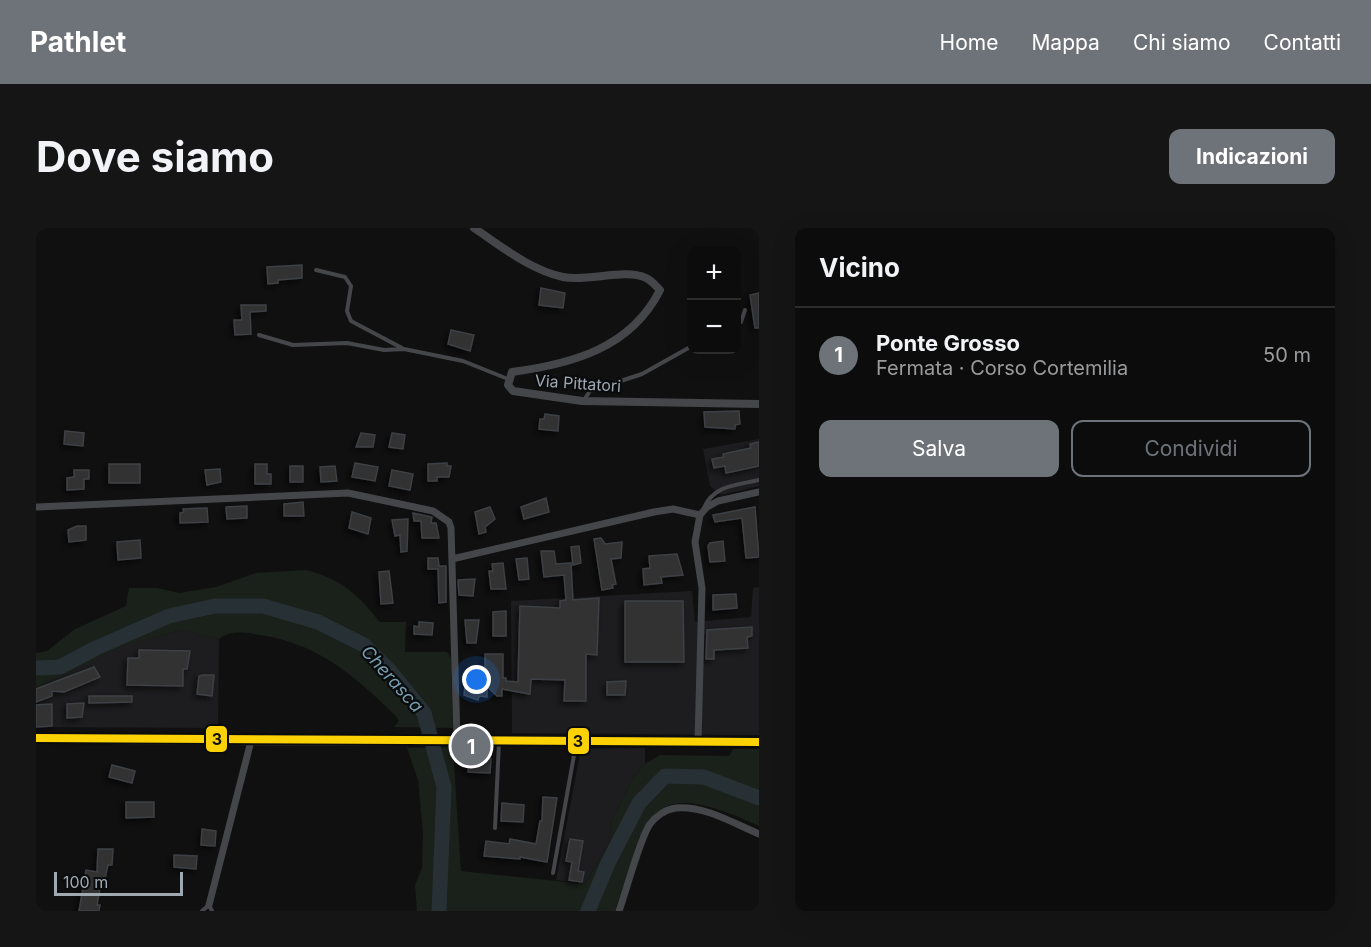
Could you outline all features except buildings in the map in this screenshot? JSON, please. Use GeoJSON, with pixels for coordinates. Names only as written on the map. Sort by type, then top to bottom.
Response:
{"type":"FeatureCollection","features":[{"type":"Feature","properties":{"kind":"main road"},"geometry":{"type":"LineString","coordinates":[[36,738],[251,741],[455,739],[576,743],[759,742]]}},
{"type":"Feature","properties":{"kind":"street","name":"Via Pittatori"},"geometry":{"type":"LineString","coordinates":[[474,228],[538,268],[555,274],[585,279],[623,275],[646,277],[660,290],[650,310],[628,332],[598,351],[544,368],[512,372],[508,385],[513,391],[582,401],[759,404]]}},
{"type":"Feature","properties":{"kind":"street"},"geometry":{"type":"LineString","coordinates":[[452,559],[654,512],[673,509],[702,512],[718,501],[759,492]]}},
{"type":"Feature","properties":{"kind":"street"},"geometry":{"type":"LineString","coordinates":[[37,507],[348,494],[432,511],[443,516],[452,528],[455,739]]}},
{"type":"Feature","properties":{"kind":"street"},"geometry":{"type":"LineString","coordinates":[[698,742],[702,588],[695,542],[702,512]]}},
{"type":"Feature","properties":{"kind":"street"},"geometry":{"type":"LineString","coordinates":[[210,908],[251,741]]}},
{"type":"Feature","properties":{"kind":"street"},"geometry":{"type":"LineString","coordinates":[[619,911],[649,825],[665,811],[677,808],[692,809],[759,834]]}},
{"type":"Feature","properties":{"kind":"lane"},"geometry":{"type":"LineString","coordinates":[[316,270],[345,277],[351,286],[347,311],[351,321],[403,349]]}},
{"type":"Feature","properties":{"kind":"lane"},"geometry":{"type":"LineString","coordinates":[[741,322],[745,310]]}},
{"type":"Feature","properties":{"kind":"lane"},"geometry":{"type":"LineString","coordinates":[[259,335],[292,345],[347,343],[384,350],[403,349],[463,361],[508,379]]}},
{"type":"Feature","properties":{"kind":"lane"},"geometry":{"type":"LineString","coordinates":[[582,401],[590,391],[642,374],[687,349]]}},
{"type":"Feature","properties":{"kind":"lane"},"geometry":{"type":"LineString","coordinates":[[702,512],[707,500],[718,489],[759,480]]}},
{"type":"Feature","properties":{"kind":"lane"},"geometry":{"type":"LineString","coordinates":[[495,828],[500,740]]}},
{"type":"Feature","properties":{"kind":"lane"},"geometry":{"type":"LineString","coordinates":[[553,873],[576,743]]}},
{"type":"Feature","properties":{"kind":"lane"},"geometry":{"type":"LineString","coordinates":[[202,911],[210,908]]}},
{"type":"Feature","properties":{"kind":"shaded area"},"geometry":{"type":"Polygon","coordinates":[[[759,439],[759,486],[721,495],[710,486],[703,449],[759,439]]]}},
{"type":"Feature","properties":{"kind":"shaded area"},"geometry":{"type":"Polygon","coordinates":[[[306,570],[330,578],[348,589],[380,622],[406,622],[405,652],[447,652],[451,658],[453,728],[394,727],[399,721],[395,715],[363,686],[331,662],[296,644],[245,633],[231,633],[219,639],[181,630],[123,646],[36,688],[36,653],[47,651],[75,629],[126,606],[129,588],[157,588],[179,593],[216,587],[256,573],[306,570]]]}},
{"type":"Feature","properties":{"kind":"shaded area"},"geometry":{"type":"Polygon","coordinates":[[[759,587],[759,735],[512,733],[511,601],[692,591],[695,622],[751,617],[753,588],[759,587]]]}},
{"type":"Feature","properties":{"kind":"shaded area"},"geometry":{"type":"Polygon","coordinates":[[[182,630],[219,639],[218,728],[36,727],[36,688],[124,645],[182,630]]]}},
{"type":"Feature","properties":{"kind":"shaded area"},"geometry":{"type":"Polygon","coordinates":[[[453,747],[461,871],[585,884],[609,843],[612,820],[634,776],[645,764],[660,755],[729,756],[733,749],[759,749],[759,826],[722,811],[693,804],[673,804],[657,813],[646,828],[636,849],[615,911],[417,911],[415,885],[422,868],[423,833],[418,780],[407,748],[453,747]]]}},
{"type":"Feature","properties":{"kind":"shaded area"},"geometry":{"type":"Polygon","coordinates":[[[645,748],[645,764],[634,776],[612,820],[609,843],[585,884],[556,880],[581,749],[645,748]]]}},
{"type":"Feature","properties":{"kind":"waterway","name":"Cherasca"},"geometry":{"type":"LineString","coordinates":[[36,668],[60,667],[96,648],[169,616],[215,606],[263,606],[318,622],[364,645],[389,670],[424,713],[444,787],[439,911]]}},
{"type":"Feature","properties":{"kind":"waterway","name":"Cherasca"},"geometry":{"type":"LineString","coordinates":[[588,911],[608,863],[639,803],[665,776],[704,777],[759,798]]}},
{"type":"Feature","properties":{"kind":"transit line","name":"3"},"geometry":{"type":"LineString","coordinates":[[36,738],[759,742]]}},
{"type":"Feature","properties":{"kind":"place","name":"Ponte Grosso"},"geometry":{"type":"Point","coordinates":[471,746]}}]}
